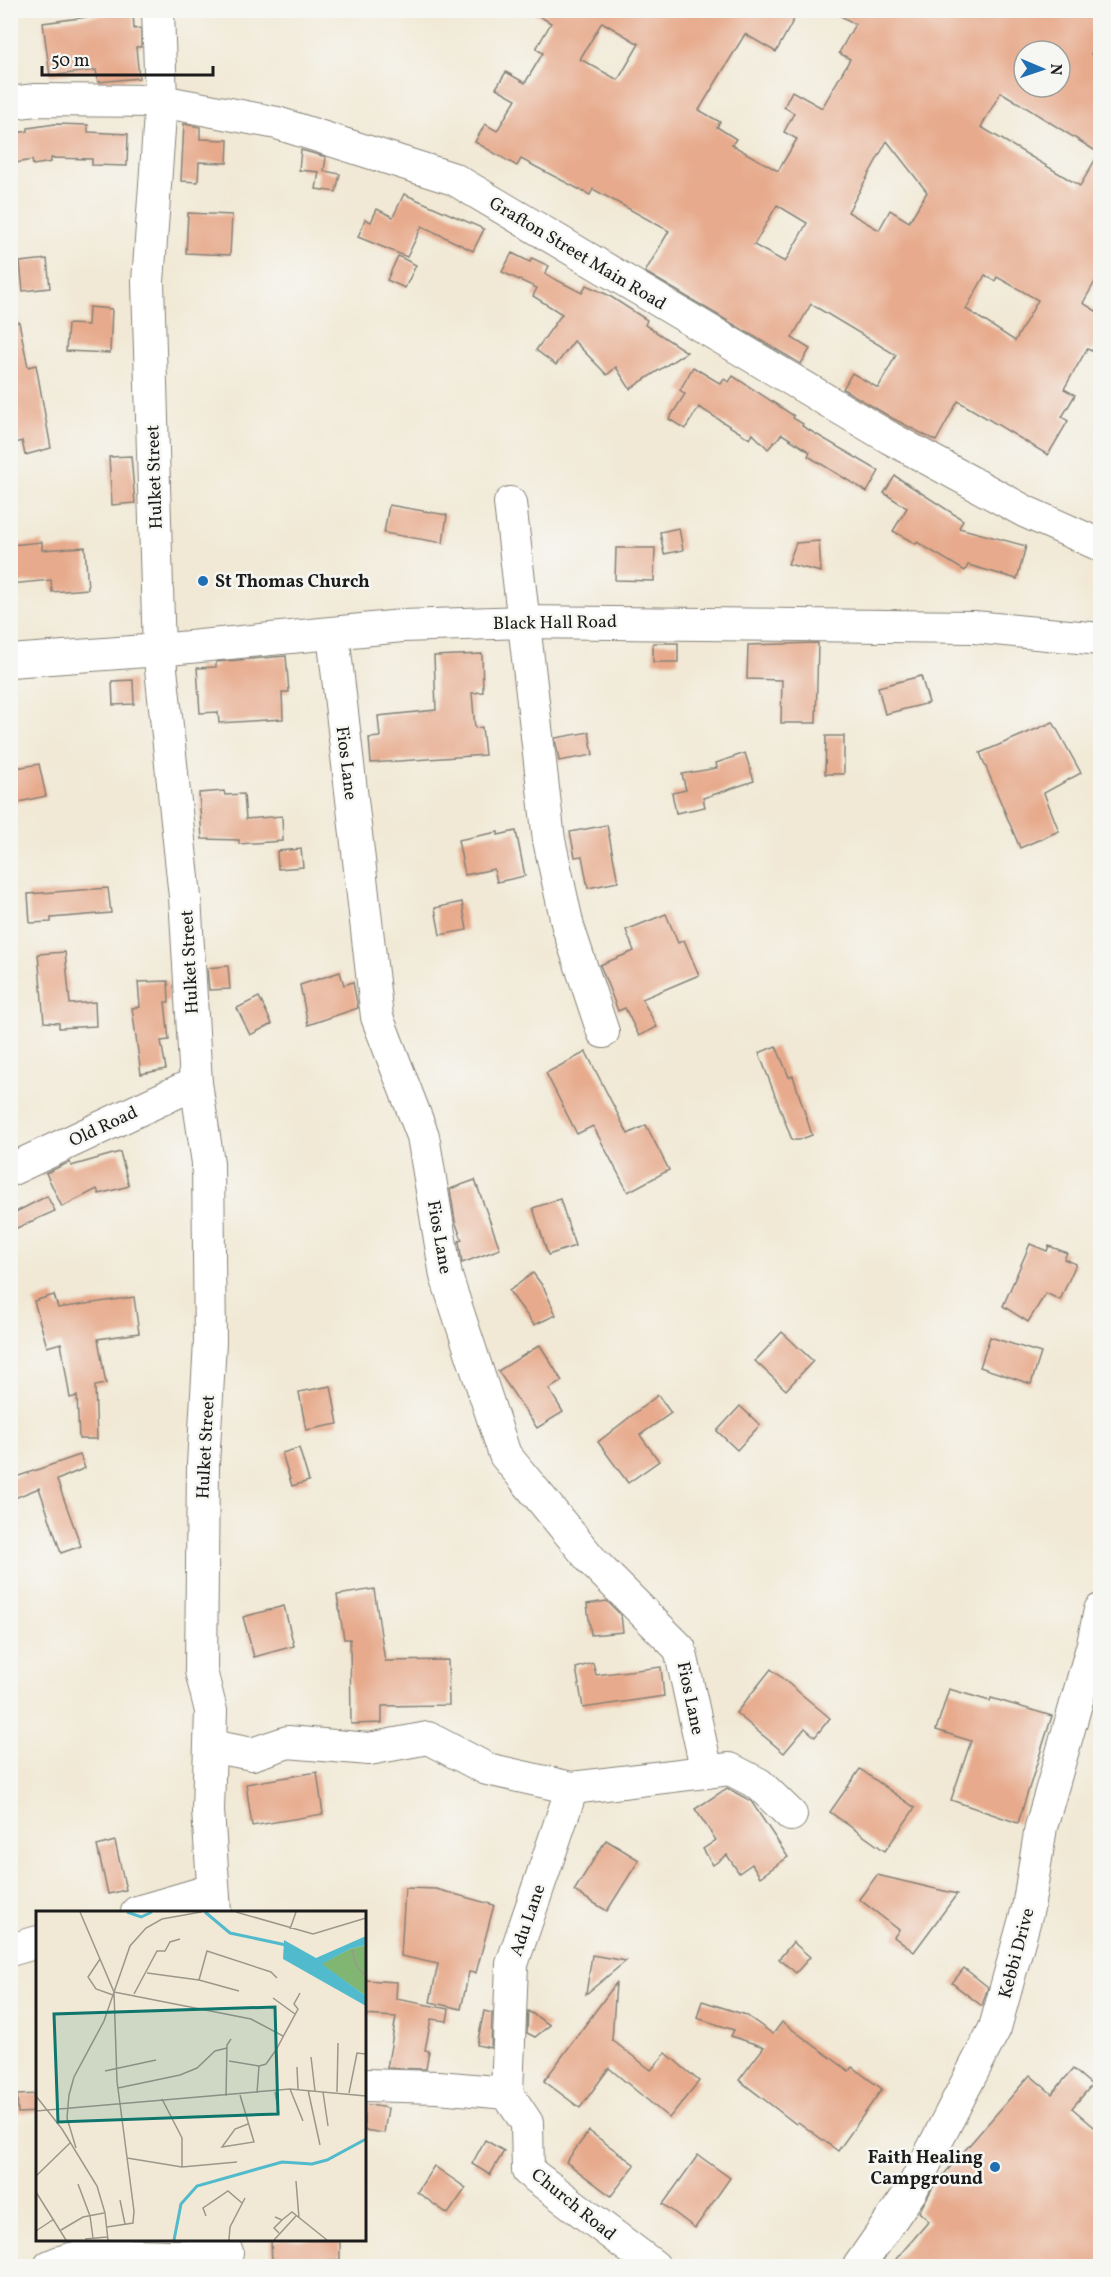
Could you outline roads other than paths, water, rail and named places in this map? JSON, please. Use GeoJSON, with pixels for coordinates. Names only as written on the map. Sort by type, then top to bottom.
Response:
{"type":"FeatureCollection","features":[{"type":"Feature","properties":{"kind":"street","name":"Hulket Street"},"geometry":{"type":"LineString","coordinates":[[158,10],[161,101],[148,282],[159,650],[185,897],[196,1083],[208,1163],[210,1342],[201,1564],[201,1671],[211,1711],[207,1811],[213,1901]]}},
{"type":"Feature","properties":{"kind":"street","name":"Grafton Street Main Road"},"geometry":{"type":"LineString","coordinates":[[10,103],[36,100],[161,101],[277,123],[454,179],[890,438],[1026,512],[1101,544]]}},
{"type":"Feature","properties":{"kind":"street"},"geometry":{"type":"LineString","coordinates":[[510,503],[549,840],[568,927],[603,1032]]}},
{"type":"Feature","properties":{"kind":"street","name":"Black Hall Road"},"geometry":{"type":"LineString","coordinates":[[10,661],[159,650],[402,626],[522,622],[974,627],[1101,639]]}},
{"type":"Feature","properties":{"kind":"street","name":"Fios Lane"},"geometry":{"type":"LineString","coordinates":[[333,634],[377,1017],[423,1136],[446,1276],[505,1455],[593,1562],[680,1649],[707,1772]]}},
{"type":"Feature","properties":{"kind":"street","name":"Old Road"},"geometry":{"type":"LineString","coordinates":[[10,1170],[196,1083]]}},
{"type":"Feature","properties":{"kind":"street","name":"Kebbi Drive"},"geometry":{"type":"LineString","coordinates":[[858,2266],[911,2191],[995,2028],[1028,1908],[1041,1827],[1101,1610]]}},
{"type":"Feature","properties":{"kind":"street"},"geometry":{"type":"LineString","coordinates":[[211,1746],[252,1754],[288,1742],[369,1749],[428,1738],[487,1769],[572,1788],[730,1769],[759,1784],[791,1815]]}},
{"type":"Feature","properties":{"kind":"street","name":"Adu Lane"},"geometry":{"type":"LineString","coordinates":[[507,2093],[512,1964],[572,1788]]}},
{"type":"Feature","properties":{"kind":"street"},"geometry":{"type":"LineString","coordinates":[[144,1911],[213,1901]]}},
{"type":"Feature","properties":{"kind":"street"},"geometry":{"type":"LineString","coordinates":[[10,1950],[36,1943]]}},
{"type":"Feature","properties":{"kind":"street"},"geometry":{"type":"LineString","coordinates":[[366,2085],[438,2087],[507,2093]]}},
{"type":"Feature","properties":{"kind":"street","name":"Church Road"},"geometry":{"type":"LineString","coordinates":[[507,2093],[527,2123],[528,2171],[654,2266]]}},
{"type":"Feature","properties":{"kind":"street"},"geometry":{"type":"LineString","coordinates":[[50,2266],[66,2259],[112,2254],[180,2256],[228,2252]]}},
{"type":"Feature","properties":{"kind":"place","name":"St Thomas Church"},"geometry":{"type":"Point","coordinates":[203,581]}},
{"type":"Feature","properties":{"kind":"place","name":"Faith Healing Campground"},"geometry":{"type":"Point","coordinates":[995,2167]}}]}
